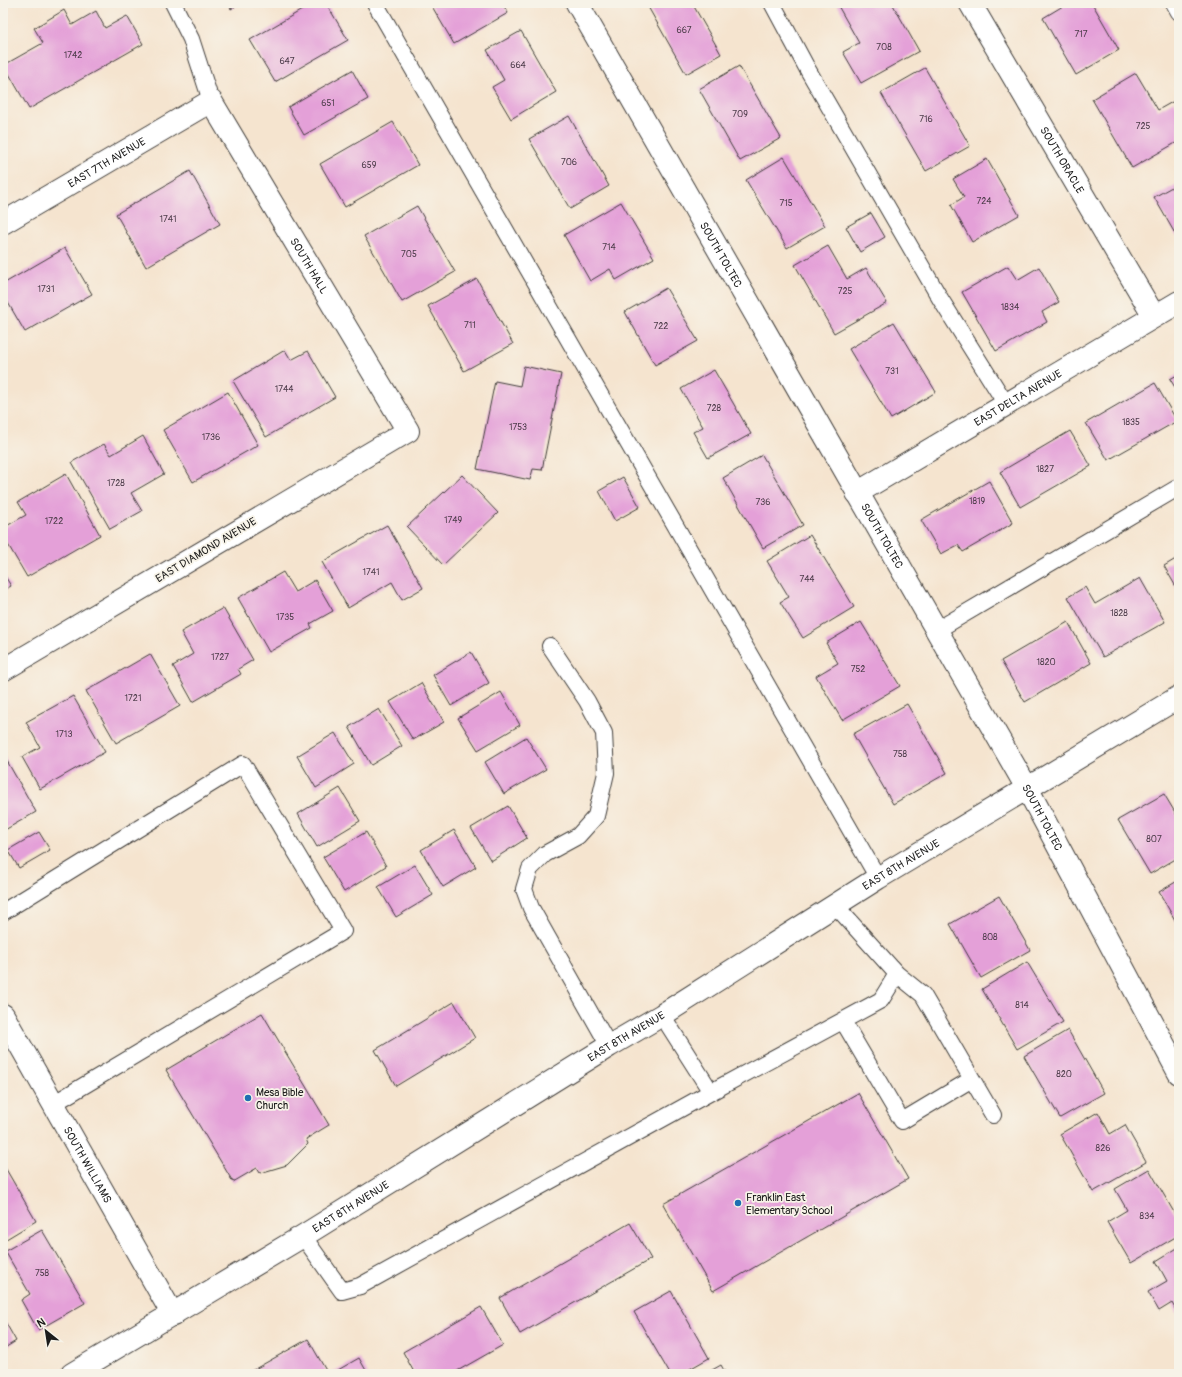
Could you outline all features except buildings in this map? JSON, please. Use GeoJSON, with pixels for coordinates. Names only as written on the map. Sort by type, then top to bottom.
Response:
{"type":"FeatureCollection","features":[{"type":"Feature","properties":{"kind":"street","name":"SOUTH TOLTEC"},"geometry":{"type":"LineString","coordinates":[[577,3],[1027,788],[1179,1073]]}},
{"type":"Feature","properties":{"kind":"street","name":"SOUTH ORACLE"},"geometry":{"type":"LineString","coordinates":[[970,3],[1154,316]]}},
{"type":"Feature","properties":{"kind":"street","name":"EAST 7TH AVENUE"},"geometry":{"type":"LineString","coordinates":[[3,223],[211,101]]}},
{"type":"Feature","properties":{"kind":"street","name":"SOUTH HALL"},"geometry":{"type":"LineString","coordinates":[[211,101],[408,431]]}},
{"type":"Feature","properties":{"kind":"street","name":"EAST DELTA AVENUE"},"geometry":{"type":"LineString","coordinates":[[857,493],[1179,302]]}},
{"type":"Feature","properties":{"kind":"street","name":"EAST DIAMOND AVENUE"},"geometry":{"type":"LineString","coordinates":[[3,670],[408,431]]}},
{"type":"Feature","properties":{"kind":"street","name":"EAST 8TH AVENUE"},"geometry":{"type":"LineString","coordinates":[[72,1374],[303,1236],[609,1046],[662,1015],[878,878],[1179,697]]}},
{"type":"Feature","properties":{"kind":"street","name":"SOUTH WILLIAMS"},"geometry":{"type":"LineString","coordinates":[[3,1015],[173,1314]]}},
{"type":"Feature","properties":{"kind":"lane"},"geometry":{"type":"LineString","coordinates":[[173,3],[191,39],[211,101]]}},
{"type":"Feature","properties":{"kind":"lane"},"geometry":{"type":"LineString","coordinates":[[375,3],[878,878]]}},
{"type":"Feature","properties":{"kind":"lane"},"geometry":{"type":"LineString","coordinates":[[772,3],[808,70],[938,293],[1006,404]]}},
{"type":"Feature","properties":{"kind":"lane"},"geometry":{"type":"LineString","coordinates":[[1174,3],[1179,12]]}},
{"type":"Feature","properties":{"kind":"lane"},"geometry":{"type":"LineString","coordinates":[[937,630],[1179,488]]}},
{"type":"Feature","properties":{"kind":"lane"},"geometry":{"type":"LineString","coordinates":[[550,646],[587,701],[604,733],[606,773],[596,816],[578,836],[545,854],[530,869],[524,889],[531,908],[609,1046]]}},
{"type":"Feature","properties":{"kind":"lane"},"geometry":{"type":"LineString","coordinates":[[3,912],[243,764],[343,931],[53,1104]]}},
{"type":"Feature","properties":{"kind":"lane"},"geometry":{"type":"LineString","coordinates":[[835,906],[897,974],[924,995],[993,1115]]}},
{"type":"Feature","properties":{"kind":"lane"},"geometry":{"type":"LineString","coordinates":[[303,1236],[342,1291],[360,1286],[711,1092],[882,1000],[897,974]]}},
{"type":"Feature","properties":{"kind":"lane"},"geometry":{"type":"LineString","coordinates":[[662,1015],[711,1092]]}},
{"type":"Feature","properties":{"kind":"lane"},"geometry":{"type":"LineString","coordinates":[[843,1021],[902,1121],[972,1079]]}},
{"type":"Feature","properties":{"kind":"place","name":"Mesa Bible Church"},"geometry":{"type":"Point","coordinates":[248,1098]}},
{"type":"Feature","properties":{"kind":"place","name":"Franklin East Elementary School"},"geometry":{"type":"Point","coordinates":[738,1203]}}]}
